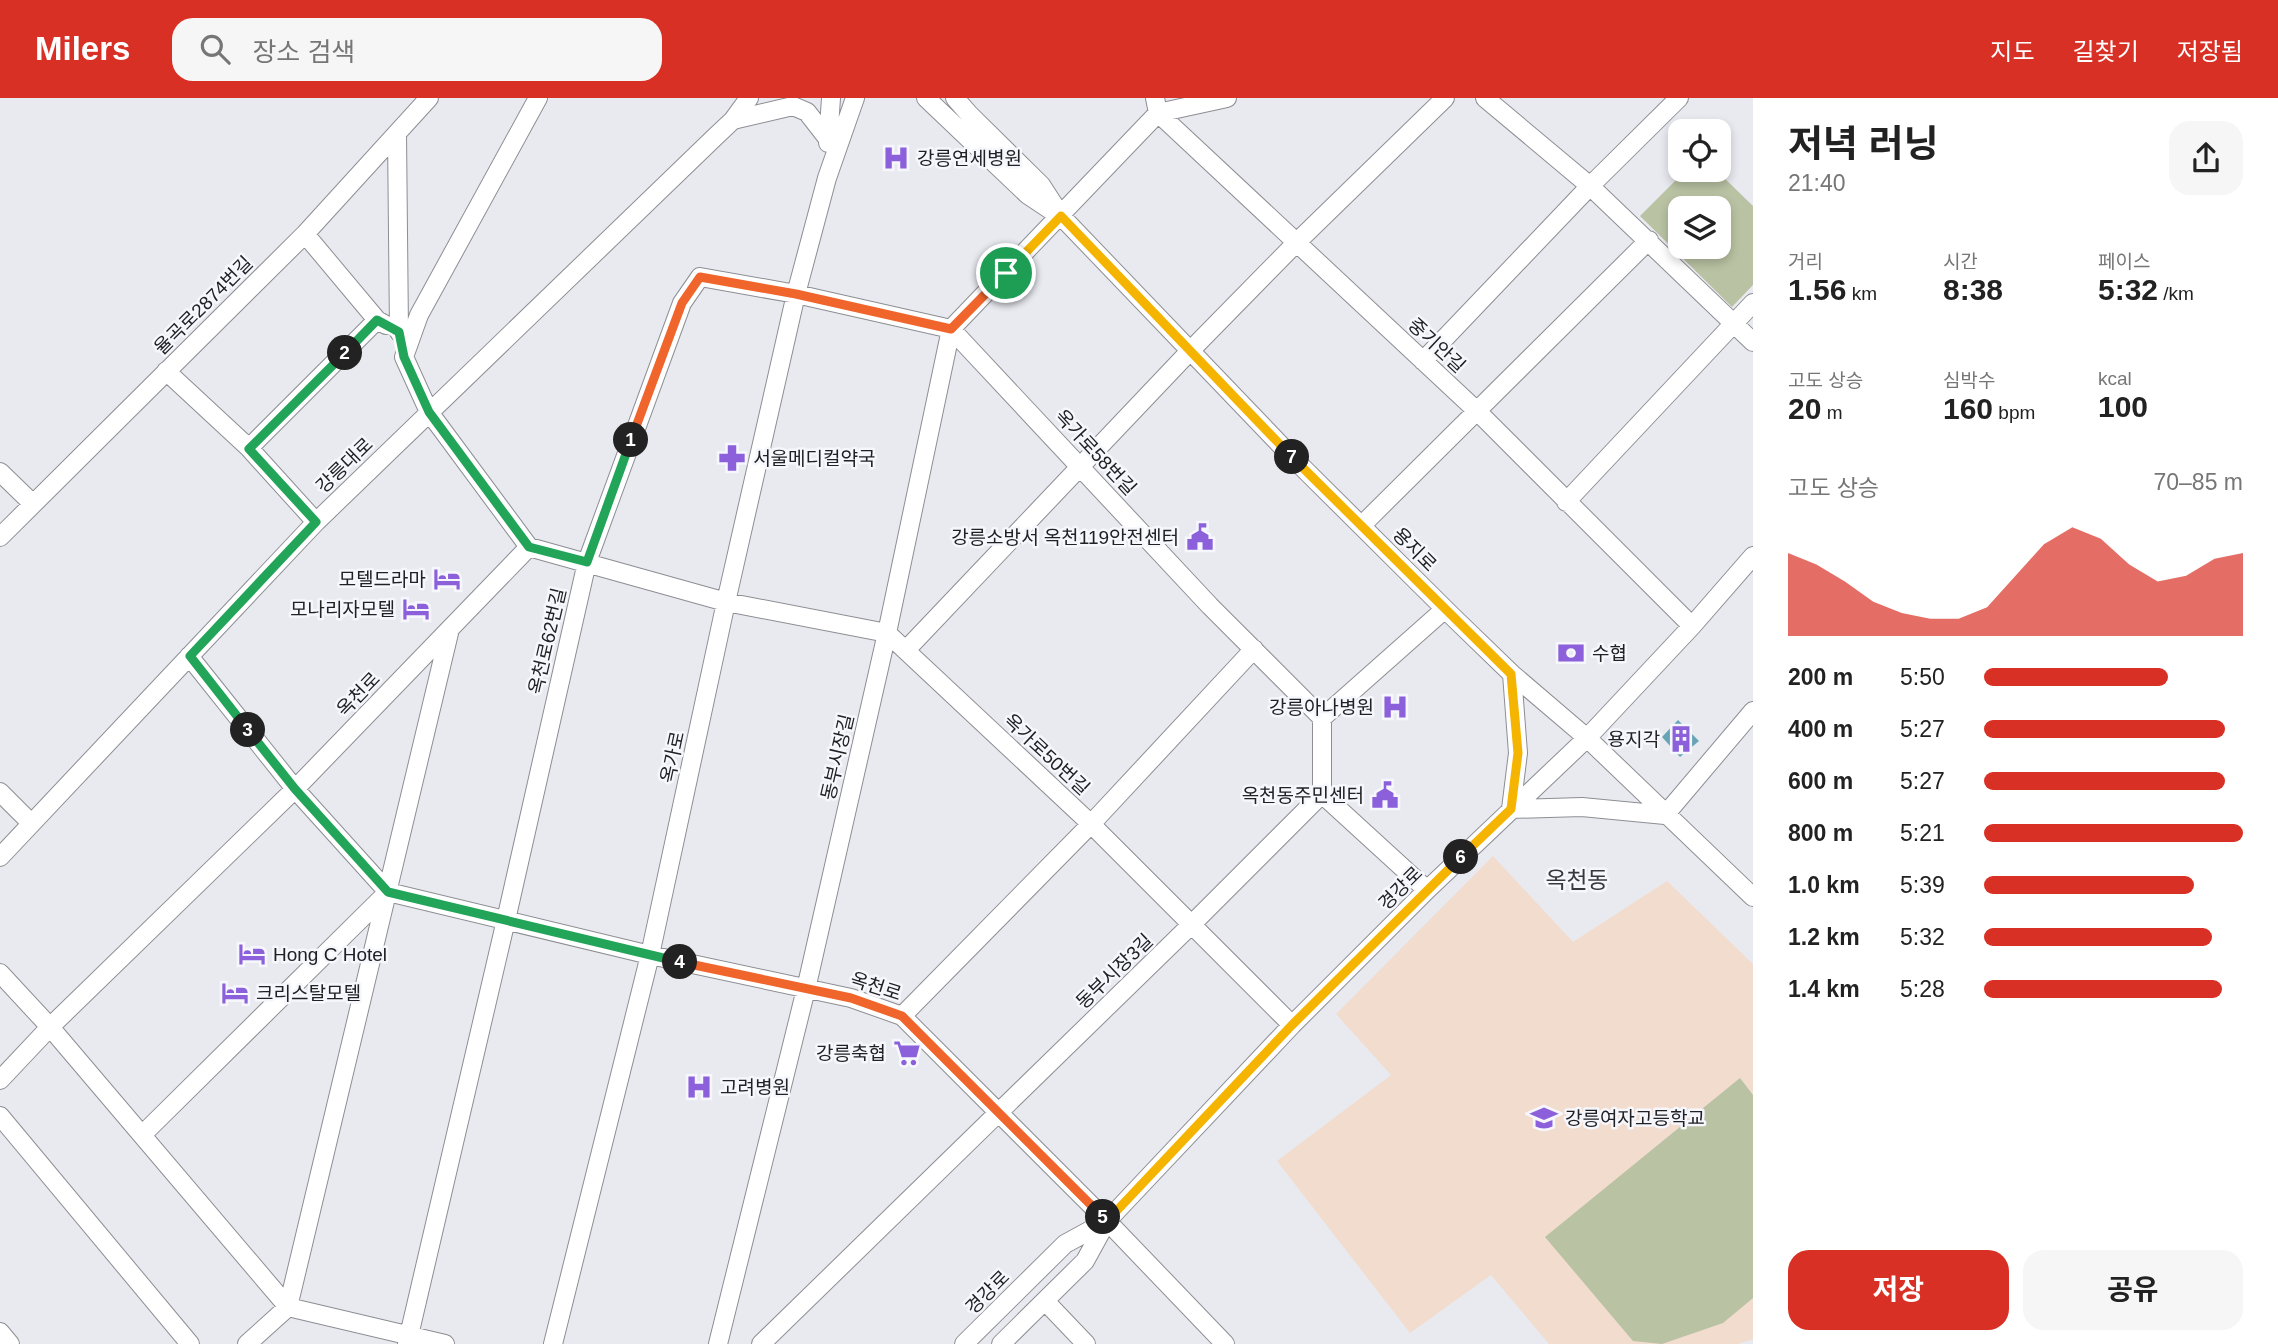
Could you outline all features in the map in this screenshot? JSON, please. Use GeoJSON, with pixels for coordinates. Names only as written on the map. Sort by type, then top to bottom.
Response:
{"type":"FeatureCollection","features":[{"type":"Feature","properties":{"kind":"street","name":"율곡로2874번길"},"geometry":{"type":"LineString","coordinates":[[0,537],[305,234],[429,98]]}},
{"type":"Feature","properties":{"kind":"street"},"geometry":{"type":"LineString","coordinates":[[404,357],[419,315],[538,98]]}},
{"type":"Feature","properties":{"kind":"street"},"geometry":{"type":"LineString","coordinates":[[733,120],[747,98]]}},
{"type":"Feature","properties":{"kind":"street"},"geometry":{"type":"LineString","coordinates":[[733,120],[762,98]]}},
{"type":"Feature","properties":{"kind":"street"},"geometry":{"type":"LineString","coordinates":[[827,178],[831,98]]}},
{"type":"Feature","properties":{"kind":"street","name":"용지로"},"geometry":{"type":"LineString","coordinates":[[926,98],[1028,195],[1061,216]]}},
{"type":"Feature","properties":{"kind":"street","name":"용지로"},"geometry":{"type":"LineString","coordinates":[[955,98],[1041,185],[1061,216],[1189,352],[1445,609],[1511,674],[1587,738],[1753,897]]}},
{"type":"Feature","properties":{"kind":"street"},"geometry":{"type":"LineString","coordinates":[[796,294],[951,329],[1061,216],[1156,106],[1227,98]]}},
{"type":"Feature","properties":{"kind":"street"},"geometry":{"type":"LineString","coordinates":[[906,650],[1189,352],[1445,98]]}},
{"type":"Feature","properties":{"kind":"street"},"geometry":{"type":"LineString","coordinates":[[1485,98],[1590,186],[1753,342]]}},
{"type":"Feature","properties":{"kind":"street"},"geometry":{"type":"LineString","coordinates":[[1423,361],[1590,186],[1679,98]]}},
{"type":"Feature","properties":{"kind":"street"},"geometry":{"type":"LineString","coordinates":[[827,178],[856,103]]}},
{"type":"Feature","properties":{"kind":"street"},"geometry":{"type":"LineString","coordinates":[[733,120],[793,106],[807,112],[828,139]]}},
{"type":"Feature","properties":{"kind":"street","name":"중기안길"},"geometry":{"type":"LineString","coordinates":[[1156,106],[1478,412],[1692,626]]}},
{"type":"Feature","properties":{"kind":"street","name":"강릉대로"},"geometry":{"type":"LineString","coordinates":[[0,856],[316,522],[733,120]]}},
{"type":"Feature","properties":{"kind":"street"},"geometry":{"type":"LineString","coordinates":[[397,134],[399,332],[404,357],[429,412],[529,547],[726,602],[887,633]]}},
{"type":"Feature","properties":{"kind":"street","name":"옥가로"},"geometry":{"type":"LineString","coordinates":[[553,1344],[650,956],[796,294],[827,178]]}},
{"type":"Feature","properties":{"kind":"street"},"geometry":{"type":"LineString","coordinates":[[305,234],[377,320],[399,332]]}},
{"type":"Feature","properties":{"kind":"street"},"geometry":{"type":"LineString","coordinates":[[1362,525],[1649,240]]}},
{"type":"Feature","properties":{"kind":"street","name":"옥천로62번길"},"geometry":{"type":"LineString","coordinates":[[409,1339],[587,562],[682,303],[700,277],[796,294]]}},
{"type":"Feature","properties":{"kind":"street"},"geometry":{"type":"LineString","coordinates":[[1566,502],[1753,303]]}},
{"type":"Feature","properties":{"kind":"street"},"geometry":{"type":"LineString","coordinates":[[249,449],[377,320]]}},
{"type":"Feature","properties":{"kind":"street","name":"옥가로58번길"},"geometry":{"type":"LineString","coordinates":[[951,329],[1210,606],[1322,718]]}},
{"type":"Feature","properties":{"kind":"street","name":"동부시장길"},"geometry":{"type":"LineString","coordinates":[[718,1344],[806,989],[887,633],[951,329]]}},
{"type":"Feature","properties":{"kind":"street"},"geometry":{"type":"LineString","coordinates":[[166,371],[249,449],[316,522]]}},
{"type":"Feature","properties":{"kind":"street"},"geometry":{"type":"LineString","coordinates":[[0,472],[33,504]]}},
{"type":"Feature","properties":{"kind":"street","name":"옥천로"},"geometry":{"type":"LineString","coordinates":[[0,1080],[50,1027],[295,789],[529,547]]}},
{"type":"Feature","properties":{"kind":"street","name":"경강로"},"geometry":{"type":"LineString","coordinates":[[1001,1344],[1085,1261],[1107,1221],[1292,1025],[1427,890],[1587,738],[1692,626],[1753,556]]}},
{"type":"Feature","properties":{"kind":"street"},"geometry":{"type":"LineString","coordinates":[[1427,890],[1322,794],[1322,718],[1445,609]]}},
{"type":"Feature","properties":{"kind":"street"},"geometry":{"type":"LineString","coordinates":[[247,1344],[288,1307],[450,629]]}},
{"type":"Feature","properties":{"kind":"street","name":"옥가로50번길"},"geometry":{"type":"LineString","coordinates":[[887,633],[1091,824],[1292,1025]]}},
{"type":"Feature","properties":{"kind":"street"},"geometry":{"type":"LineString","coordinates":[[902,1016],[1091,824],[1254,649]]}},
{"type":"Feature","properties":{"kind":"street"},"geometry":{"type":"LineString","coordinates":[[190,656],[295,789],[388,892]]}},
{"type":"Feature","properties":{"kind":"street"},"geometry":{"type":"LineString","coordinates":[[1511,674],[1518,753],[1511,809],[1582,807],[1665,815],[1753,711]]}},
{"type":"Feature","properties":{"kind":"street"},"geometry":{"type":"LineString","coordinates":[[0,792],[31,823]]}},
{"type":"Feature","properties":{"kind":"street","name":"동부시장3길"},"geometry":{"type":"LineString","coordinates":[[761,1344],[1322,794]]}},
{"type":"Feature","properties":{"kind":"street"},"geometry":{"type":"LineString","coordinates":[[142,1135],[388,892]]}},
{"type":"Feature","properties":{"kind":"street","name":"옥천로"},"geometry":{"type":"LineString","coordinates":[[388,892],[650,956],[851,998],[902,1016],[1107,1221],[1225,1344]]}},
{"type":"Feature","properties":{"kind":"street"},"geometry":{"type":"LineString","coordinates":[[0,973],[50,1027],[288,1307],[409,1339],[445,1344]]}},
{"type":"Feature","properties":{"kind":"street"},"geometry":{"type":"LineString","coordinates":[[0,1116],[190,1344]]}},
{"type":"Feature","properties":{"kind":"street","name":"경강로"},"geometry":{"type":"LineString","coordinates":[[964,1344],[1065,1244],[1107,1221]]}},
{"type":"Feature","properties":{"kind":"street"},"geometry":{"type":"LineString","coordinates":[[1045,1301],[1086,1344]]}},
{"type":"Feature","properties":{"kind":"street"},"geometry":{"type":"LineString","coordinates":[[0,1332],[10,1344]]}},
{"type":"Feature","properties":{"kind":"shaded area","name":"강릉여자고등학교"},"geometry":{"type":"Polygon","coordinates":[[[1493,856],[1573,942],[1667,881],[1753,964],[1753,1339],[1738,1344],[1549,1344],[1491,1275],[1410,1333],[1277,1161],[1391,1075],[1336,1014],[1493,856]]]}},
{"type":"Feature","properties":{"kind":"green space"},"geometry":{"type":"Polygon","coordinates":[[[1674,182],[1728,182],[1753,206],[1753,285],[1732,307],[1683,259],[1731,259],[1731,196],[1668,196],[1668,244],[1640,216],[1674,182]]]}},
{"type":"Feature","properties":{"kind":"green space"},"geometry":{"type":"Polygon","coordinates":[[[1740,1078],[1753,1095],[1753,1298],[1723,1323],[1662,1344],[1633,1341],[1545,1237],[1740,1078]]]}},
{"type":"Feature","properties":{"kind":"water"},"geometry":{"type":"Polygon","coordinates":[[[1678,720],[1699,741],[1680,757],[1662,737],[1678,720]]]}},
{"type":"Feature","properties":{"kind":"place","name":"강릉연세병원"},"geometry":{"type":"Point","coordinates":[896,158]}},
{"type":"Feature","properties":{"kind":"place","name":"서울메디컬약국"},"geometry":{"type":"Point","coordinates":[732,458]}},
{"type":"Feature","properties":{"kind":"place","name":"강릉소방서 옥천119안전센터"},"geometry":{"type":"Point","coordinates":[1200,537]}},
{"type":"Feature","properties":{"kind":"place","name":"모텔드라마"},"geometry":{"type":"Point","coordinates":[447,579]}},
{"type":"Feature","properties":{"kind":"place","name":"모나리자모텔"},"geometry":{"type":"Point","coordinates":[416,609]}},
{"type":"Feature","properties":{"kind":"place","name":"수협"},"geometry":{"type":"Point","coordinates":[1571,653]}},
{"type":"Feature","properties":{"kind":"place","name":"강릉아나병원"},"geometry":{"type":"Point","coordinates":[1395,707]}},
{"type":"Feature","properties":{"kind":"place","name":"용지각"},"geometry":{"type":"Point","coordinates":[1681,739]}},
{"type":"Feature","properties":{"kind":"place","name":"옥천동주민센터"},"geometry":{"type":"Point","coordinates":[1385,795]}},
{"type":"Feature","properties":{"kind":"place","name":"Hong C Hotel"},"geometry":{"type":"Point","coordinates":[252,954]}},
{"type":"Feature","properties":{"kind":"place","name":"크리스탈모텔"},"geometry":{"type":"Point","coordinates":[235,993]}},
{"type":"Feature","properties":{"kind":"place","name":"강릉축협"},"geometry":{"type":"Point","coordinates":[907,1053]}},
{"type":"Feature","properties":{"kind":"place","name":"고려병원"},"geometry":{"type":"Point","coordinates":[699,1087]}},
{"type":"Feature","properties":{"kind":"place","name":"강릉여자고등학교"},"geometry":{"type":"Point","coordinates":[1544,1118]}},
{"type":"Feature","properties":{"kind":"district","name":"옥천동"},"geometry":{"type":"Point","coordinates":[1577,880]}},
{"type":"Feature","properties":{"kind":"route"},"geometry":{"type":"LineString","coordinates":[[1061,216],[1295,460],[1511,674],[1518,753],[1511,809],[1292,1025],[1107,1221],[902,1016],[851,998],[650,956],[388,892],[295,789],[190,656],[316,522],[249,449],[377,320],[399,332],[404,357],[429,412],[529,547],[587,562],[682,303],[700,277],[796,294],[951,329],[1006,273],[1061,216]]}}]}
